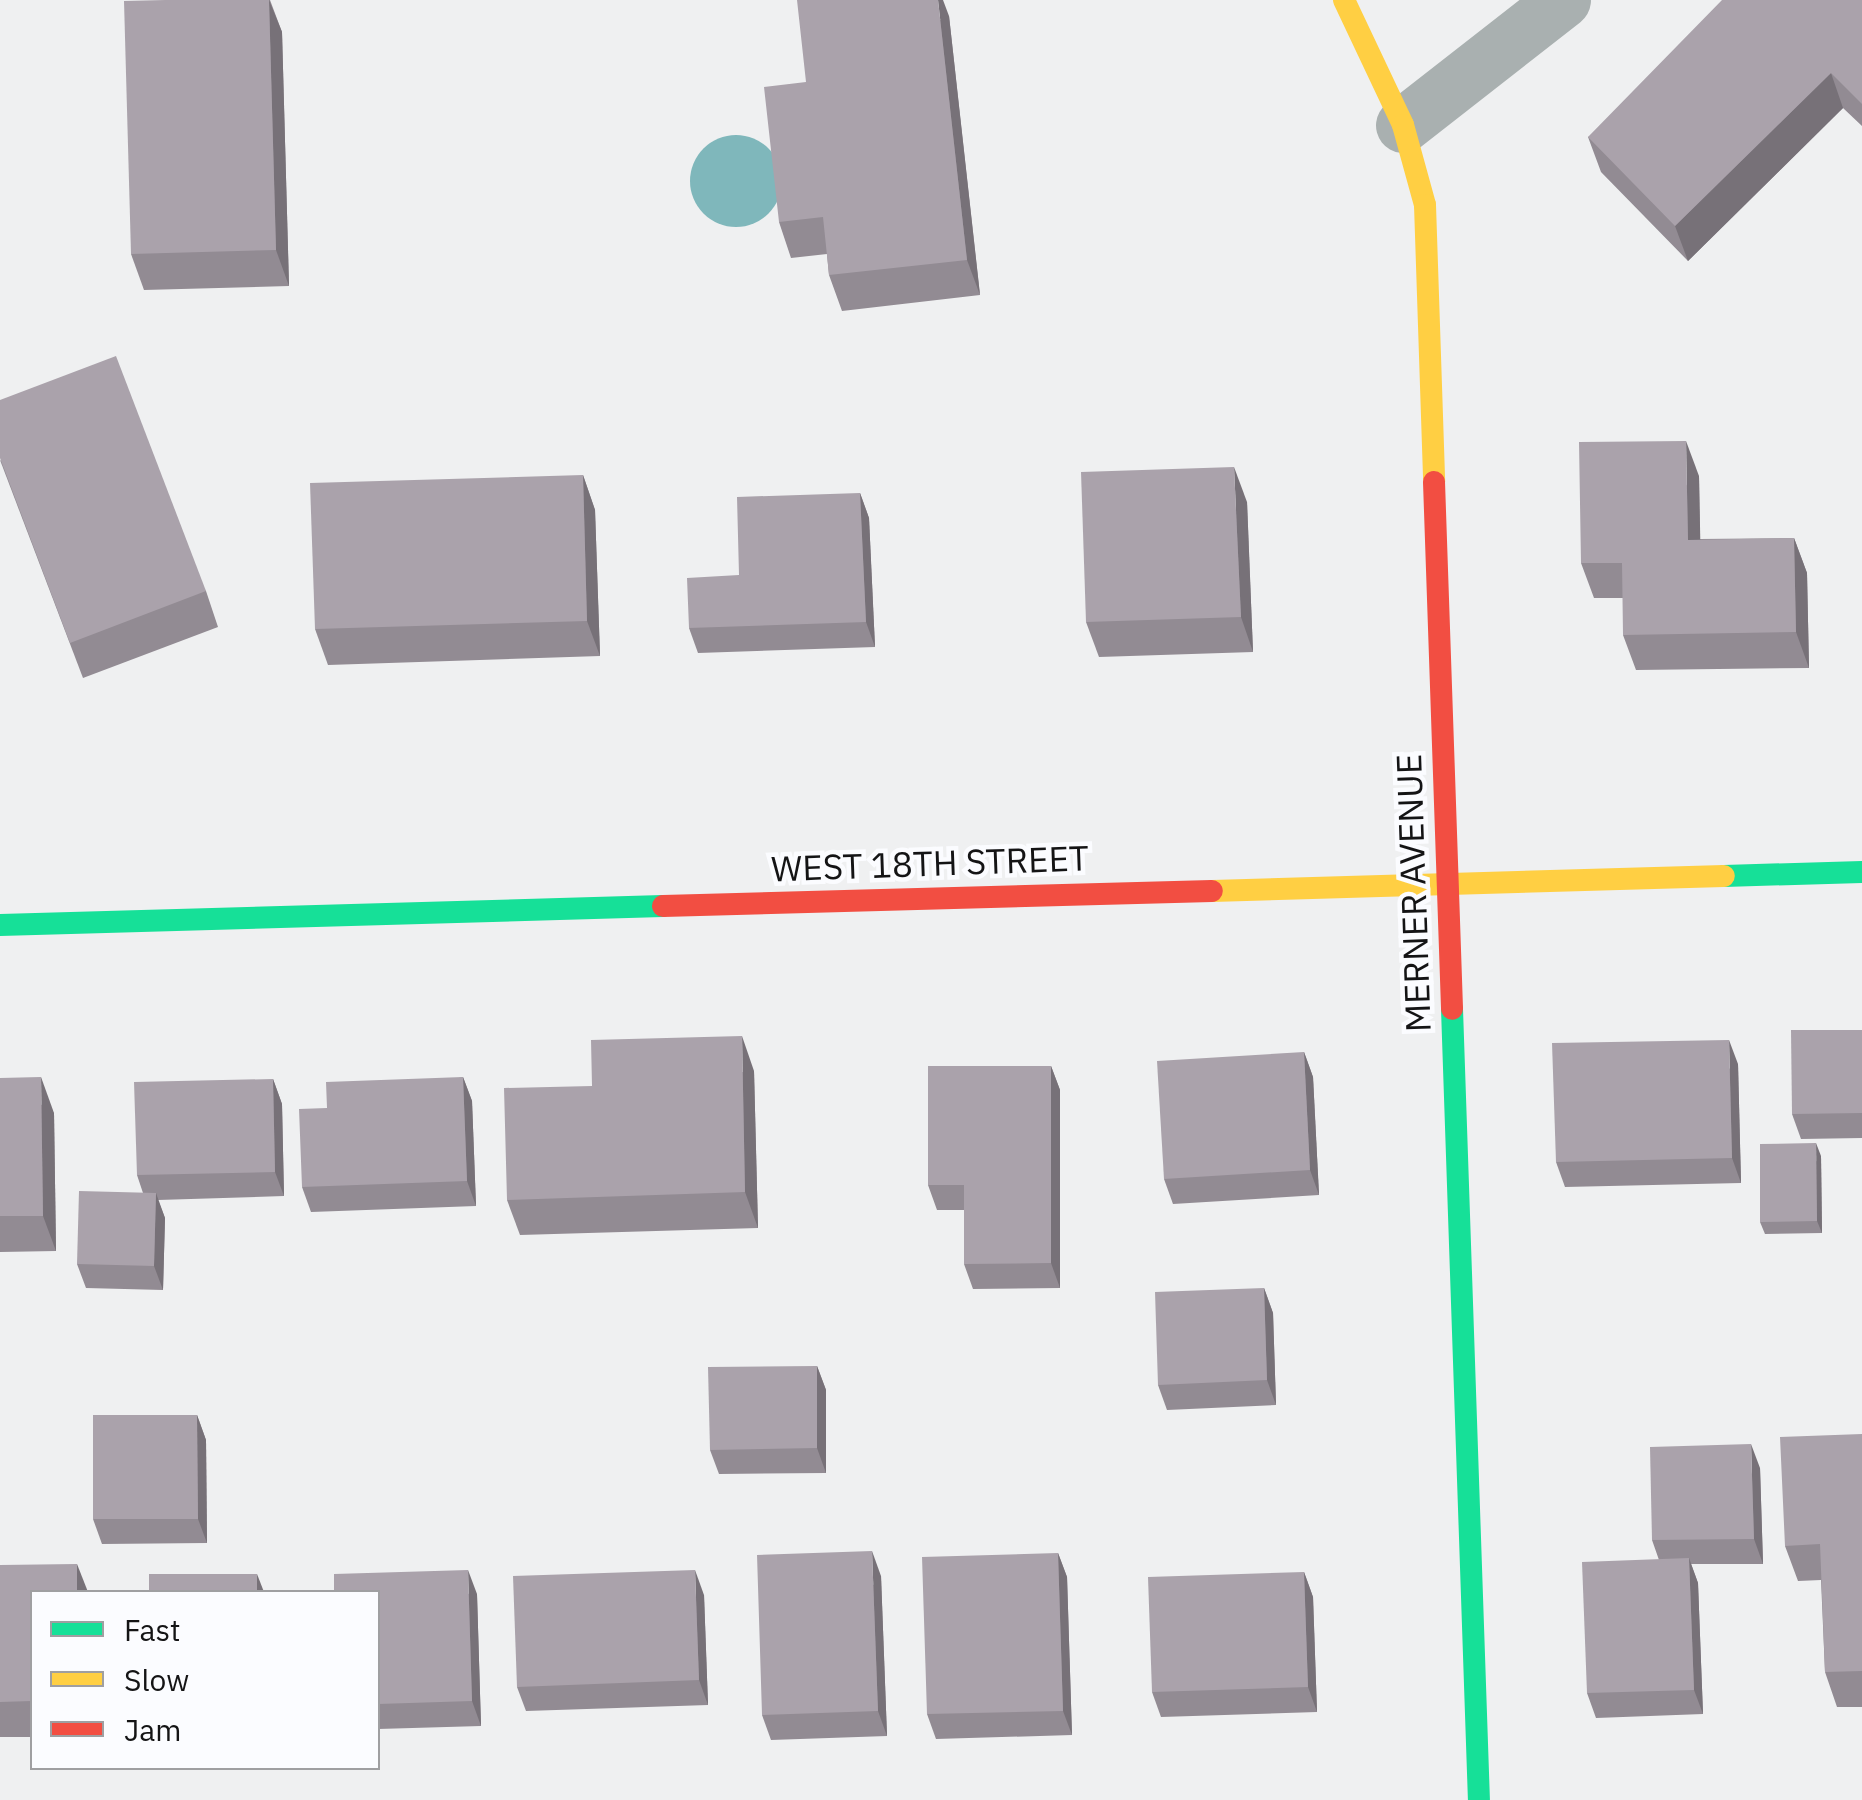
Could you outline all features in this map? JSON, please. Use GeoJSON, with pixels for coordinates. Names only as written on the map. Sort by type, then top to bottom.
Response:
{"type":"FeatureCollection","features":[{"type":"Feature","properties":{"kind":"main road","name":"MERNER AVENUE"},"geometry":{"type":"LineString","coordinates":[[1344,0],[1403,125],[1425,205],[1479,1800]]}},
{"type":"Feature","properties":{"kind":"main road","name":"WEST 18TH STREET"},"geometry":{"type":"LineString","coordinates":[[0,925],[1862,872]]}},
{"type":"Feature","properties":{"kind":"street"},"geometry":{"type":"LineString","coordinates":[[1403,125],[1563,0]]}},
{"type":"Feature","properties":{"kind":"water"},"geometry":{"type":"Polygon","coordinates":[[[736,135],[762,143],[774,155],[782,181],[774,207],[762,219],[736,227],[710,219],[698,207],[690,181],[698,155],[710,143],[736,135]]]}},
{"type":"Feature","properties":{"kind":"building"},"geometry":{"type":"Polygon","coordinates":[[[269,0],[276,250],[131,254],[124,1],[269,0]]]}},
{"type":"Feature","properties":{"kind":"building"},"geometry":{"type":"Polygon","coordinates":[[[797,0],[938,0],[967,260],[829,275],[823,217],[779,222],[764,87],[806,82],[797,0]]]}},
{"type":"Feature","properties":{"kind":"building"},"geometry":{"type":"Polygon","coordinates":[[[1722,0],[1862,0],[1862,104],[1831,73],[1675,226],[1588,137],[1722,0]]]}},
{"type":"Feature","properties":{"kind":"building"},"geometry":{"type":"Polygon","coordinates":[[[116,356],[206,591],[70,643],[0,458],[0,400],[116,356]]]}},
{"type":"Feature","properties":{"kind":"building"},"geometry":{"type":"Polygon","coordinates":[[[1686,441],[1688,540],[1794,538],[1796,632],[1623,635],[1622,563],[1581,563],[1579,442],[1686,441]]]}},
{"type":"Feature","properties":{"kind":"building"},"geometry":{"type":"Polygon","coordinates":[[[1234,467],[1241,617],[1086,622],[1081,472],[1234,467]]]}},
{"type":"Feature","properties":{"kind":"building"},"geometry":{"type":"Polygon","coordinates":[[[583,475],[587,621],[315,629],[310,483],[583,475]]]}},
{"type":"Feature","properties":{"kind":"building"},"geometry":{"type":"Polygon","coordinates":[[[860,493],[866,622],[689,628],[687,578],[739,575],[737,497],[860,493]]]}},
{"type":"Feature","properties":{"kind":"building"},"geometry":{"type":"Polygon","coordinates":[[[1791,1030],[1862,1030],[1862,1113],[1792,1114],[1791,1030]]]}},
{"type":"Feature","properties":{"kind":"building"},"geometry":{"type":"Polygon","coordinates":[[[742,1036],[745,1192],[507,1200],[504,1088],[592,1086],[591,1040],[742,1036]]]}},
{"type":"Feature","properties":{"kind":"building"},"geometry":{"type":"Polygon","coordinates":[[[1729,1040],[1732,1158],[1556,1162],[1552,1043],[1729,1040]]]}},
{"type":"Feature","properties":{"kind":"building"},"geometry":{"type":"Polygon","coordinates":[[[1304,1052],[1310,1170],[1164,1179],[1157,1061],[1304,1052]]]}},
{"type":"Feature","properties":{"kind":"building"},"geometry":{"type":"Polygon","coordinates":[[[928,1066],[1051,1066],[1051,1263],[964,1264],[964,1185],[928,1185],[928,1066]]]}},
{"type":"Feature","properties":{"kind":"building"},"geometry":{"type":"Polygon","coordinates":[[[41,1077],[43,1216],[0,1216],[0,1078],[41,1077]]]}},
{"type":"Feature","properties":{"kind":"building"},"geometry":{"type":"Polygon","coordinates":[[[463,1077],[467,1181],[302,1187],[299,1109],[327,1108],[326,1082],[463,1077]]]}},
{"type":"Feature","properties":{"kind":"building"},"geometry":{"type":"Polygon","coordinates":[[[273,1079],[275,1172],[137,1175],[134,1082],[273,1079]]]}},
{"type":"Feature","properties":{"kind":"building"},"geometry":{"type":"Polygon","coordinates":[[[1816,1143],[1817,1221],[1760,1222],[1760,1144],[1816,1143]]]}},
{"type":"Feature","properties":{"kind":"building"},"geometry":{"type":"Polygon","coordinates":[[[79,1191],[156,1193],[154,1266],[77,1264],[79,1191]]]}},
{"type":"Feature","properties":{"kind":"building"},"geometry":{"type":"Polygon","coordinates":[[[1264,1288],[1267,1380],[1158,1385],[1155,1292],[1264,1288]]]}},
{"type":"Feature","properties":{"kind":"building"},"geometry":{"type":"Polygon","coordinates":[[[817,1366],[817,1448],[710,1450],[708,1367],[817,1366]]]}},
{"type":"Feature","properties":{"kind":"building"},"geometry":{"type":"Polygon","coordinates":[[[93,1415],[197,1415],[198,1519],[93,1519],[93,1415]]]}},
{"type":"Feature","properties":{"kind":"building"},"geometry":{"type":"Polygon","coordinates":[[[1862,1434],[1862,1671],[1825,1672],[1820,1544],[1785,1546],[1780,1437],[1862,1434]]]}},
{"type":"Feature","properties":{"kind":"building"},"geometry":{"type":"Polygon","coordinates":[[[1751,1444],[1754,1539],[1652,1540],[1650,1447],[1751,1444]]]}},
{"type":"Feature","properties":{"kind":"building"},"geometry":{"type":"Polygon","coordinates":[[[872,1551],[878,1711],[762,1715],[757,1555],[872,1551]]]}},
{"type":"Feature","properties":{"kind":"building"},"geometry":{"type":"Polygon","coordinates":[[[1058,1553],[1063,1711],[927,1714],[922,1557],[1058,1553]]]}},
{"type":"Feature","properties":{"kind":"building"},"geometry":{"type":"Polygon","coordinates":[[[1689,1558],[1694,1690],[1587,1693],[1582,1562],[1689,1558]]]}},
{"type":"Feature","properties":{"kind":"building"},"geometry":{"type":"Polygon","coordinates":[[[77,1564],[77,1590],[30,1590],[30,1701],[0,1702],[0,1565],[77,1564]]]}},
{"type":"Feature","properties":{"kind":"building"},"geometry":{"type":"Polygon","coordinates":[[[468,1570],[472,1701],[380,1704],[380,1590],[334,1590],[334,1574],[468,1570]]]}},
{"type":"Feature","properties":{"kind":"building"},"geometry":{"type":"Polygon","coordinates":[[[695,1570],[699,1680],[517,1687],[513,1576],[695,1570]]]}},
{"type":"Feature","properties":{"kind":"building"},"geometry":{"type":"Polygon","coordinates":[[[1304,1572],[1308,1687],[1152,1692],[1148,1577],[1304,1572]]]}},
{"type":"Feature","properties":{"kind":"building"},"geometry":{"type":"Polygon","coordinates":[[[149,1574],[257,1574],[257,1590],[149,1590],[149,1574]]]}},
{"type":"Feature","properties":{"kind":"traffic: fast"},"geometry":{"type":"LineString","coordinates":[[1724,876],[1862,872]]}},
{"type":"Feature","properties":{"kind":"traffic: fast"},"geometry":{"type":"LineString","coordinates":[[0,925],[663,906]]}},
{"type":"Feature","properties":{"kind":"traffic: fast"},"geometry":{"type":"LineString","coordinates":[[1452,1009],[1479,1800]]}},
{"type":"Feature","properties":{"kind":"traffic: slow"},"geometry":{"type":"LineString","coordinates":[[1344,0],[1403,125],[1425,205],[1434,482]]}},
{"type":"Feature","properties":{"kind":"traffic: slow"},"geometry":{"type":"LineString","coordinates":[[1212,891],[1724,876]]}},
{"type":"Feature","properties":{"kind":"traffic: jam"},"geometry":{"type":"LineString","coordinates":[[1434,482],[1452,1009]]}},
{"type":"Feature","properties":{"kind":"traffic: jam"},"geometry":{"type":"LineString","coordinates":[[663,906],[1212,891]]}}]}
